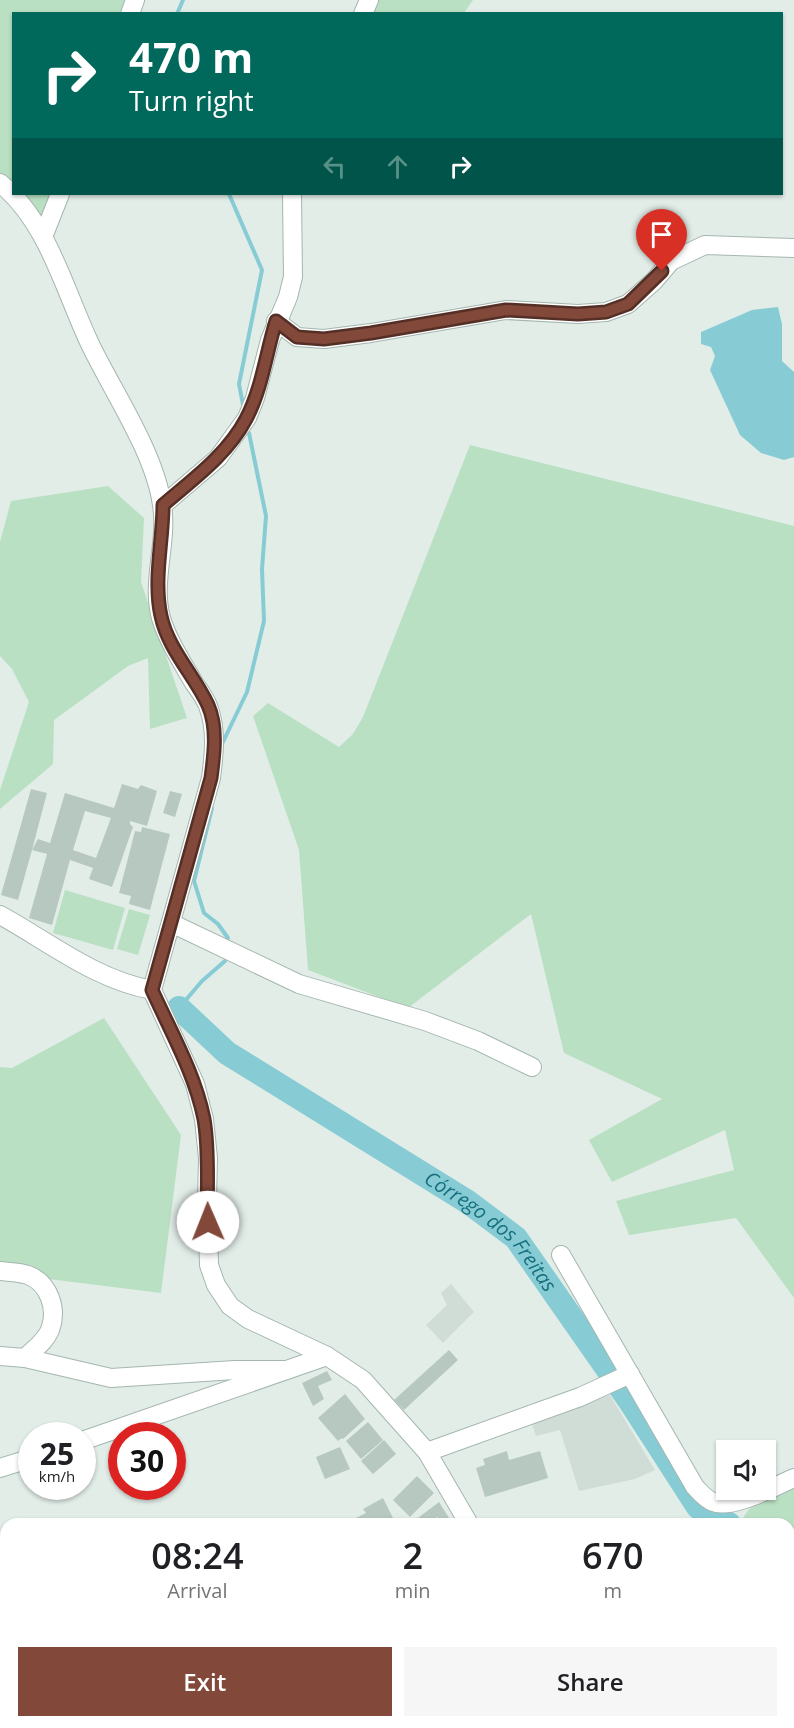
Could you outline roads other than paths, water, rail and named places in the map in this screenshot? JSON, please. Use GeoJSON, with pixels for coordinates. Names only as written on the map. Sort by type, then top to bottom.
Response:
{"type":"FeatureCollection","features":[{"type":"Feature","properties":{"kind":"street"},"geometry":{"type":"LineString","coordinates":[[0,183],[12,194]]}},
{"type":"Feature","properties":{"kind":"street"},"geometry":{"type":"LineString","coordinates":[[13,195],[22,203],[43,237],[90,343],[153,467],[163,505],[158,593],[161,617],[169,639],[208,706],[213,726],[214,752],[211,778],[152,990],[195,1084],[204,1119],[208,1158],[209,1265],[216,1285],[230,1306],[248,1319],[327,1356],[363,1380],[427,1452],[466,1518]]}},
{"type":"Feature","properties":{"kind":"street"},"geometry":{"type":"LineString","coordinates":[[43,237],[60,195]]}},
{"type":"Feature","properties":{"kind":"street"},"geometry":{"type":"LineString","coordinates":[[163,505],[218,458],[247,418],[255,398],[276,321],[288,297],[293,277],[292,195]]}},
{"type":"Feature","properties":{"kind":"street"},"geometry":{"type":"LineString","coordinates":[[276,321],[297,337],[324,339],[506,310],[578,314],[606,312],[628,304],[654,281],[671,261],[705,245],[794,248]]}},
{"type":"Feature","properties":{"kind":"street"},"geometry":{"type":"LineString","coordinates":[[0,915],[89,968],[136,987],[152,990]]}},
{"type":"Feature","properties":{"kind":"street"},"geometry":{"type":"LineString","coordinates":[[171,923],[299,984],[425,1021],[478,1041],[532,1067]]}},
{"type":"Feature","properties":{"kind":"street"},"geometry":{"type":"LineString","coordinates":[[561,1255],[627,1375],[695,1487],[703,1496],[713,1503],[732,1502],[794,1478]]}},
{"type":"Feature","properties":{"kind":"street"},"geometry":{"type":"LineString","coordinates":[[0,1271],[28,1275],[41,1283],[50,1294],[52,1312],[50,1329],[41,1344],[25,1358]]}},
{"type":"Feature","properties":{"kind":"street"},"geometry":{"type":"LineString","coordinates":[[0,1356],[25,1358],[111,1378],[235,1370],[287,1370]]}},
{"type":"Feature","properties":{"kind":"street"},"geometry":{"type":"LineString","coordinates":[[96,1436],[327,1356]]}},
{"type":"Feature","properties":{"kind":"street"},"geometry":{"type":"LineString","coordinates":[[427,1452],[580,1397],[627,1375]]}},
{"type":"Feature","properties":{"kind":"street"},"geometry":{"type":"LineString","coordinates":[[0,1468],[18,1462]]}},
{"type":"Feature","properties":{"kind":"water"},"geometry":{"type":"Polygon","coordinates":[[[778,307],[782,324],[782,361],[794,372],[794,457],[784,460],[761,453],[740,435],[710,370],[715,356],[711,347],[701,344],[701,332],[752,310],[778,307]]]}},
{"type":"Feature","properties":{"kind":"waterway"},"geometry":{"type":"LineString","coordinates":[[178,12],[183,0]]}},
{"type":"Feature","properties":{"kind":"waterway"},"geometry":{"type":"LineString","coordinates":[[229,195],[262,270],[239,384],[243,405]]}},
{"type":"Feature","properties":{"kind":"waterway"},"geometry":{"type":"LineString","coordinates":[[222,744],[247,692],[264,621],[262,569],[266,516],[249,433]]}},
{"type":"Feature","properties":{"kind":"waterway"},"geometry":{"type":"LineString","coordinates":[[212,808],[194,881],[204,913],[218,924],[228,938]]}},
{"type":"Feature","properties":{"kind":"waterway"},"geometry":{"type":"LineString","coordinates":[[179,1008],[202,981],[225,961]]}},
{"type":"Feature","properties":{"kind":"waterway","name":"Córrego dos Freitas"},"geometry":{"type":"LineString","coordinates":[[179,1008],[227,1053],[468,1202],[516,1238],[631,1403],[698,1507],[712,1518]]}}]}
